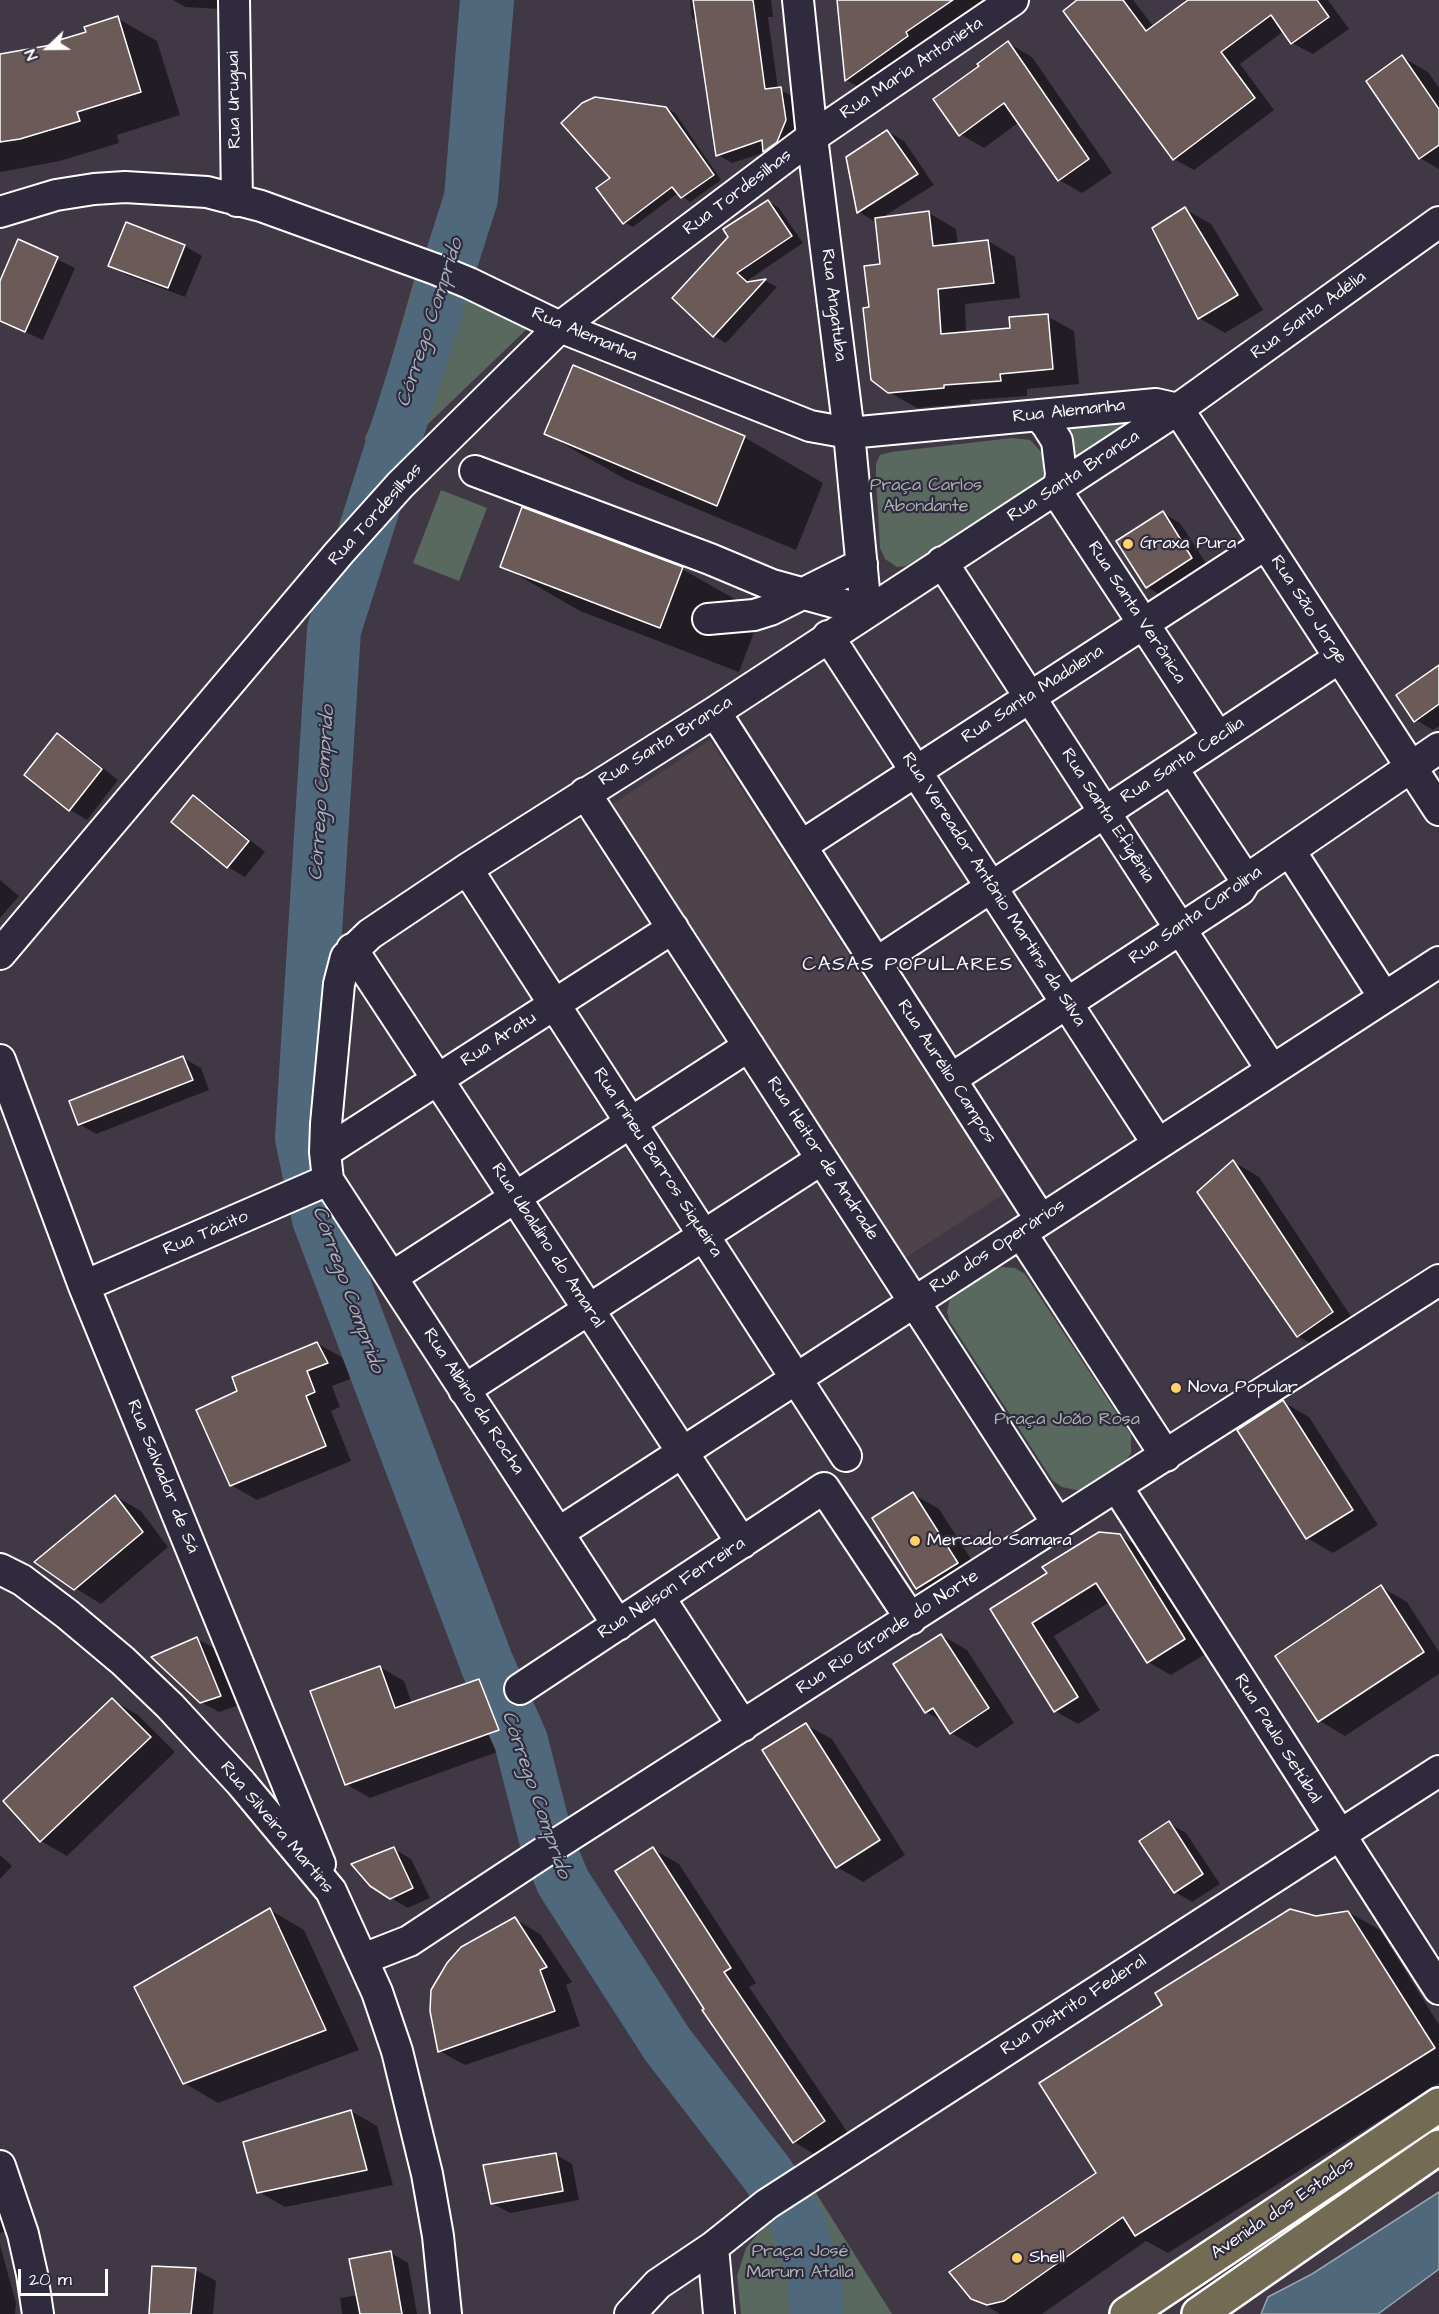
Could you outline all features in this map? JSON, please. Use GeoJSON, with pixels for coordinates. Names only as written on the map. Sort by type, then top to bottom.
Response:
{"type":"FeatureCollection","features":[{"type":"Feature","properties":{"kind":"highway","name":"Avenida dos Estados"},"geometry":{"type":"LineString","coordinates":[[1126,2314],[1439,2105]]}},
{"type":"Feature","properties":{"kind":"highway","name":"Avenida dos Estados"},"geometry":{"type":"LineString","coordinates":[[1199,2314],[1439,2147]]}},
{"type":"Feature","properties":{"kind":"street","name":"Rua Uruguai"},"geometry":{"type":"LineString","coordinates":[[234,0],[237,201]]}},
{"type":"Feature","properties":{"kind":"street","name":"Rua Angatuba"},"geometry":{"type":"LineString","coordinates":[[798,0],[812,137],[849,433],[866,611]]}},
{"type":"Feature","properties":{"kind":"street","name":"Rua Maria Antonieta"},"geometry":{"type":"LineString","coordinates":[[812,137],[1012,0]]}},
{"type":"Feature","properties":{"kind":"street","name":"Rua Tordesilhas"},"geometry":{"type":"LineString","coordinates":[[0,954],[339,553],[400,485],[560,327],[812,137]]}},
{"type":"Feature","properties":{"kind":"street","name":"Rua Alemanha"},"geometry":{"type":"LineString","coordinates":[[0,212],[56,195],[125,187],[207,192],[261,206],[435,269],[560,327],[810,426],[849,433],[1156,404],[1178,410]]}},
{"type":"Feature","properties":{"kind":"street","name":"Rua Santa Adélia"},"geometry":{"type":"LineString","coordinates":[[1178,410],[1439,222]]}},
{"type":"Feature","properties":{"kind":"street","name":"Rua Santa Branca"},"geometry":{"type":"LineString","coordinates":[[319,1177],[339,984],[346,957],[352,949],[370,934],[467,869],[715,712],[866,611],[1178,410]]}},
{"type":"Feature","properties":{"kind":"street","name":"Rua São Jorge"},"geometry":{"type":"LineString","coordinates":[[1178,410],[1439,810]]}},
{"type":"Feature","properties":{"kind":"street"},"geometry":{"type":"LineString","coordinates":[[1038,416],[1057,441],[1061,474],[1057,488]]}},
{"type":"Feature","properties":{"kind":"street"},"geometry":{"type":"LineString","coordinates":[[475,471],[710,559],[772,585],[866,611]]}},
{"type":"Feature","properties":{"kind":"street","name":"Rua Santa Verônica"},"geometry":{"type":"LineString","coordinates":[[1057,488],[1218,737]]}},
{"type":"Feature","properties":{"kind":"street","name":"Rua Santa Madalena"},"geometry":{"type":"LineString","coordinates":[[801,846],[1266,544]]}},
{"type":"Feature","properties":{"kind":"street","name":"Rua Santa Efigênia"},"geometry":{"type":"LineString","coordinates":[[942,562],[1272,1070]]}},
{"type":"Feature","properties":{"kind":"street"},"geometry":{"type":"LineString","coordinates":[[708,619],[754,615],[770,610],[862,564]]}},
{"type":"Feature","properties":{"kind":"street","name":"Rua Vereador Antônio Martins da Silva"},"geometry":{"type":"LineString","coordinates":[[828,636],[1158,1144]]}},
{"type":"Feature","properties":{"kind":"street","name":"Rua Santa Cecília"},"geometry":{"type":"LineString","coordinates":[[876,963],[1339,658]]}},
{"type":"Feature","properties":{"kind":"street","name":"Rua Aurélio Campos"},"geometry":{"type":"LineString","coordinates":[[715,712],[951,1079],[1031,1226]]}},
{"type":"Feature","properties":{"kind":"street","name":"Rua Santa Carolina"},"geometry":{"type":"LineString","coordinates":[[951,1079],[1240,890],[1246,880],[1439,748]]}},
{"type":"Feature","properties":{"kind":"street"},"geometry":{"type":"LineString","coordinates":[[1172,768],[1246,880]]}},
{"type":"Feature","properties":{"kind":"street","name":"Rua Heitor de Andrade"},"geometry":{"type":"LineString","coordinates":[[585,794],[1058,1524]]}},
{"type":"Feature","properties":{"kind":"street"},"geometry":{"type":"LineString","coordinates":[[1290,851],[1384,997]]}},
{"type":"Feature","properties":{"kind":"street","name":"Rua Irineu Barros Siqueira"},"geometry":{"type":"LineString","coordinates":[[467,869],[846,1456]]}},
{"type":"Feature","properties":{"kind":"street","name":"Rua Aratu"},"geometry":{"type":"LineString","coordinates":[[319,1177],[438,1079],[673,928]]}},
{"type":"Feature","properties":{"kind":"street","name":"Rua Ubaldino do Amaral"},"geometry":{"type":"LineString","coordinates":[[352,949],[742,1543]]}},
{"type":"Feature","properties":{"kind":"street","name":"Rua dos Operários"},"geometry":{"type":"LineString","coordinates":[[558,1533],[1439,962]]}},
{"type":"Feature","properties":{"kind":"street"},"geometry":{"type":"LineString","coordinates":[[392,1277],[748,1046]]}},
{"type":"Feature","properties":{"kind":"street","name":"Rua Salvador de Sá"},"geometry":{"type":"LineString","coordinates":[[0,1060],[8,1097],[331,1892]]}},
{"type":"Feature","properties":{"kind":"street"},"geometry":{"type":"LineString","coordinates":[[464,1389],[822,1159]]}},
{"type":"Feature","properties":{"kind":"street","name":"Rua Albino da Rocha"},"geometry":{"type":"LineString","coordinates":[[319,1177],[392,1277],[618,1625]]}},
{"type":"Feature","properties":{"kind":"street","name":"Rua Tácito"},"geometry":{"type":"LineString","coordinates":[[84,1286],[319,1177]]}},
{"type":"Feature","properties":{"kind":"street"},"geometry":{"type":"LineString","coordinates":[[1031,1226],[1166,1456]]}},
{"type":"Feature","properties":{"kind":"street","name":"Rua Rio Grande do Norte"},"geometry":{"type":"LineString","coordinates":[[363,1959],[409,1941],[575,1832],[1439,1280]]}},
{"type":"Feature","properties":{"kind":"street","name":"Rua Paulo Setúbal"},"geometry":{"type":"LineString","coordinates":[[1117,1487],[1439,1989]]}},
{"type":"Feature","properties":{"kind":"street","name":"Rua Nelson Ferreira"},"geometry":{"type":"LineString","coordinates":[[520,1689],[824,1488],[911,1619]]}},
{"type":"Feature","properties":{"kind":"street","name":"Rua Silveira Martins"},"geometry":{"type":"LineString","coordinates":[[0,1569],[22,1580],[67,1614],[123,1661],[170,1706],[241,1783],[331,1892],[377,1992],[397,2051],[427,2174],[438,2236],[446,2314]]}},
{"type":"Feature","properties":{"kind":"street"},"geometry":{"type":"LineString","coordinates":[[659,1597],[743,1726]]}},
{"type":"Feature","properties":{"kind":"street","name":"Rua Distrito Federal"},"geometry":{"type":"LineString","coordinates":[[630,2314],[658,2284],[713,2247],[778,2196],[1439,1771]]}},
{"type":"Feature","properties":{"kind":"street"},"geometry":{"type":"LineString","coordinates":[[0,2166],[23,2234],[38,2314]]}},
{"type":"Feature","properties":{"kind":"street"},"geometry":{"type":"LineString","coordinates":[[713,2247],[719,2314]]}},
{"type":"Feature","properties":{"kind":"shaded area"},"geometry":{"type":"Polygon","coordinates":[[[710,740],[1004,1194],[905,1258],[613,804],[710,740]]]}},
{"type":"Feature","properties":{"kind":"green space"},"geometry":{"type":"Polygon","coordinates":[[[415,277],[531,325],[376,474],[365,438],[376,412],[415,277]]]}},
{"type":"Feature","properties":{"kind":"green space"},"geometry":{"type":"Polygon","coordinates":[[[1147,417],[1071,470],[1058,430],[1147,417]]]}},
{"type":"Feature","properties":{"kind":"green space","name":"Praça Carlos Abondante"},"geometry":{"type":"Polygon","coordinates":[[[1012,438],[1030,440],[1043,454],[1043,475],[1038,487],[906,566],[897,567],[885,559],[880,548],[876,476],[876,464],[880,455],[1012,438]]]}},
{"type":"Feature","properties":{"kind":"green space"},"geometry":{"type":"Polygon","coordinates":[[[441,490],[487,508],[459,581],[413,563],[441,490]]]}},
{"type":"Feature","properties":{"kind":"green space","name":"Praça João Rosa"},"geometry":{"type":"Polygon","coordinates":[[[1002,1267],[1015,1268],[1025,1274],[1131,1435],[1131,1453],[1126,1461],[1081,1491],[1062,1487],[1053,1481],[950,1322],[947,1312],[953,1295],[991,1271],[1002,1267]]]}},
{"type":"Feature","properties":{"kind":"green space","name":"Praça José Marum Atalla"},"geometry":{"type":"Polygon","coordinates":[[[816,2193],[892,2314],[741,2314],[737,2276],[746,2248],[765,2225],[816,2193]]]}},
{"type":"Feature","properties":{"kind":"water"},"geometry":{"type":"Polygon","coordinates":[[[1439,2192],[1439,2269],[1378,2314],[1261,2314],[1268,2297],[1312,2274],[1439,2192]]]}},
{"type":"Feature","properties":{"kind":"building"},"geometry":{"type":"Polygon","coordinates":[[[693,0],[753,0],[765,89],[781,87],[786,120],[777,142],[763,152],[762,140],[716,156],[693,0]]]}},
{"type":"Feature","properties":{"kind":"building"},"geometry":{"type":"Polygon","coordinates":[[[837,0],[953,0],[906,32],[908,36],[845,81],[837,0]]]}},
{"type":"Feature","properties":{"kind":"building"},"geometry":{"type":"Polygon","coordinates":[[[1077,0],[1123,0],[1146,31],[1188,0],[1317,0],[1329,17],[1291,44],[1271,15],[1221,52],[1255,98],[1173,160],[1063,11],[1077,0]]]}},
{"type":"Feature","properties":{"kind":"building"},"geometry":{"type":"Polygon","coordinates":[[[118,16],[141,92],[77,112],[80,121],[20,139],[0,142],[0,54],[57,44],[56,41],[86,32],[84,27],[118,16]]]}},
{"type":"Feature","properties":{"kind":"building"},"geometry":{"type":"Polygon","coordinates":[[[1008,41],[1089,159],[1058,181],[1004,103],[959,136],[933,99],[979,66],[977,64],[1008,41]]]}},
{"type":"Feature","properties":{"kind":"building"},"geometry":{"type":"Polygon","coordinates":[[[1402,55],[1439,109],[1439,145],[1419,159],[1366,81],[1402,55]]]}},
{"type":"Feature","properties":{"kind":"building"},"geometry":{"type":"Polygon","coordinates":[[[595,97],[666,107],[714,175],[681,198],[672,187],[623,224],[596,188],[610,178],[561,123],[582,103],[595,97]]]}},
{"type":"Feature","properties":{"kind":"building"},"geometry":{"type":"Polygon","coordinates":[[[887,130],[918,174],[857,213],[846,157],[887,130]]]}},
{"type":"Feature","properties":{"kind":"building"},"geometry":{"type":"Polygon","coordinates":[[[768,200],[792,236],[737,273],[747,282],[766,279],[713,337],[672,298],[728,237],[723,229],[768,200]]]}},
{"type":"Feature","properties":{"kind":"building"},"geometry":{"type":"Polygon","coordinates":[[[1185,207],[1238,295],[1198,319],[1152,228],[1185,207]]]}},
{"type":"Feature","properties":{"kind":"building"},"geometry":{"type":"Polygon","coordinates":[[[929,211],[933,246],[988,240],[994,283],[938,289],[941,334],[1010,328],[1009,317],[1048,314],[1053,369],[1000,374],[1001,381],[944,385],[944,388],[888,393],[871,380],[863,308],[869,307],[864,266],[880,264],[875,218],[929,211]]]}},
{"type":"Feature","properties":{"kind":"building"},"geometry":{"type":"Polygon","coordinates":[[[126,222],[185,245],[168,288],[108,266],[126,222]]]}},
{"type":"Feature","properties":{"kind":"building"},"geometry":{"type":"Polygon","coordinates":[[[18,239],[58,257],[25,332],[0,321],[0,281],[18,239]]]}},
{"type":"Feature","properties":{"kind":"building"},"geometry":{"type":"Polygon","coordinates":[[[573,365],[745,436],[717,506],[544,434],[573,365]]]}},
{"type":"Feature","properties":{"kind":"building"},"geometry":{"type":"Polygon","coordinates":[[[522,507],[683,567],[660,628],[500,567],[522,507]]]}},
{"type":"Feature","properties":{"kind":"building"},"geometry":{"type":"Polygon","coordinates":[[[1163,511],[1192,558],[1146,588],[1116,541],[1163,511]]]}},
{"type":"Feature","properties":{"kind":"building"},"geometry":{"type":"Polygon","coordinates":[[[1439,665],[1439,704],[1414,722],[1396,695],[1439,665]]]}},
{"type":"Feature","properties":{"kind":"building"},"geometry":{"type":"Polygon","coordinates":[[[57,733],[102,769],[69,811],[24,775],[57,733]]]}},
{"type":"Feature","properties":{"kind":"building"},"geometry":{"type":"Polygon","coordinates":[[[193,795],[249,841],[227,868],[171,822],[193,795]]]}},
{"type":"Feature","properties":{"kind":"building"},"geometry":{"type":"Polygon","coordinates":[[[183,1056],[193,1080],[78,1125],[69,1101],[183,1056]]]}},
{"type":"Feature","properties":{"kind":"building"},"geometry":{"type":"Polygon","coordinates":[[[1233,1160],[1333,1312],[1297,1337],[1197,1192],[1233,1160]]]}},
{"type":"Feature","properties":{"kind":"building"},"geometry":{"type":"Polygon","coordinates":[[[317,1342],[328,1363],[307,1371],[315,1392],[306,1396],[326,1446],[230,1486],[196,1410],[237,1391],[232,1377],[317,1342]]]}},
{"type":"Feature","properties":{"kind":"building"},"geometry":{"type":"Polygon","coordinates":[[[1283,1400],[1353,1510],[1306,1539],[1237,1430],[1283,1400]]]}},
{"type":"Feature","properties":{"kind":"building","name":"Mercado Samara"},"geometry":{"type":"Polygon","coordinates":[[[913,1492],[958,1563],[916,1589],[872,1518],[913,1492]]]}},
{"type":"Feature","properties":{"kind":"building"},"geometry":{"type":"Polygon","coordinates":[[[115,1495],[143,1532],[74,1590],[34,1562],[115,1495]]]}},
{"type":"Feature","properties":{"kind":"building"},"geometry":{"type":"Polygon","coordinates":[[[1099,1532],[1120,1534],[1185,1639],[1147,1663],[1096,1583],[1032,1623],[1078,1697],[1054,1712],[990,1609],[1047,1573],[1042,1567],[1099,1532]]]}},
{"type":"Feature","properties":{"kind":"building"},"geometry":{"type":"Polygon","coordinates":[[[1381,1585],[1424,1652],[1318,1722],[1275,1656],[1381,1585]]]}},
{"type":"Feature","properties":{"kind":"building"},"geometry":{"type":"Polygon","coordinates":[[[941,1634],[989,1708],[950,1734],[933,1708],[925,1713],[893,1664],[941,1634]]]}},
{"type":"Feature","properties":{"kind":"building"},"geometry":{"type":"Polygon","coordinates":[[[197,1637],[221,1696],[200,1703],[151,1657],[197,1637]]]}},
{"type":"Feature","properties":{"kind":"building"},"geometry":{"type":"Polygon","coordinates":[[[380,1666],[395,1708],[479,1679],[499,1730],[345,1785],[310,1691],[380,1666]]]}},
{"type":"Feature","properties":{"kind":"building"},"geometry":{"type":"Polygon","coordinates":[[[112,1698],[151,1737],[40,1842],[3,1801],[112,1698]]]}},
{"type":"Feature","properties":{"kind":"building"},"geometry":{"type":"Polygon","coordinates":[[[806,1723],[880,1840],[836,1868],[762,1750],[806,1723]]]}},
{"type":"Feature","properties":{"kind":"building"},"geometry":{"type":"Polygon","coordinates":[[[1169,1821],[1203,1874],[1174,1893],[1139,1841],[1169,1821]]]}},
{"type":"Feature","properties":{"kind":"building"},"geometry":{"type":"Polygon","coordinates":[[[394,1847],[413,1888],[390,1899],[370,1886],[351,1864],[394,1847]]]}},
{"type":"Feature","properties":{"kind":"building"},"geometry":{"type":"Polygon","coordinates":[[[653,1847],[731,1968],[724,1972],[825,2121],[793,2143],[702,2010],[704,2009],[615,1871],[653,1847]]]}},
{"type":"Feature","properties":{"kind":"building"},"geometry":{"type":"Polygon","coordinates":[[[270,1908],[326,2030],[183,2084],[134,1987],[270,1908]]]}},
{"type":"Feature","properties":{"kind":"building"},"geometry":{"type":"Polygon","coordinates":[[[1290,1909],[1316,1916],[1348,1911],[1435,2048],[1135,2236],[1123,2217],[1004,2301],[987,2305],[971,2299],[949,2272],[1096,2173],[1039,2083],[1162,2005],[1155,1993],[1290,1909]]]}},
{"type":"Feature","properties":{"kind":"building"},"geometry":{"type":"Polygon","coordinates":[[[515,1917],[547,1967],[540,1970],[555,2011],[438,2052],[430,2011],[431,1990],[447,1963],[461,1947],[515,1917]]]}},
{"type":"Feature","properties":{"kind":"building"},"geometry":{"type":"Polygon","coordinates":[[[351,2110],[367,2170],[257,2193],[243,2142],[351,2110]]]}},
{"type":"Feature","properties":{"kind":"building"},"geometry":{"type":"Polygon","coordinates":[[[556,2153],[563,2191],[491,2204],[483,2165],[556,2153]]]}},
{"type":"Feature","properties":{"kind":"building"},"geometry":{"type":"Polygon","coordinates":[[[391,2251],[402,2314],[360,2314],[349,2259],[391,2251]]]}},
{"type":"Feature","properties":{"kind":"building"},"geometry":{"type":"Polygon","coordinates":[[[152,2266],[196,2268],[191,2314],[149,2314],[152,2266]]]}},
{"type":"Feature","properties":{"kind":"waterway","name":"Córrego Comprido"},"geometry":{"type":"LineString","coordinates":[[487,0],[471,198],[334,630],[302,1138],[319,1219],[487,1664],[521,1741],[547,1843],[563,1882],[667,2044],[768,2175],[798,2222],[814,2274],[817,2314]]}},
{"type":"Feature","properties":{"kind":"place","name":"Graxa Pura"},"geometry":{"type":"Point","coordinates":[1128,544]}},
{"type":"Feature","properties":{"kind":"place","name":"Nova Popular"},"geometry":{"type":"Point","coordinates":[1176,1388]}},
{"type":"Feature","properties":{"kind":"place","name":"Mercado Samara"},"geometry":{"type":"Point","coordinates":[915,1541]}},
{"type":"Feature","properties":{"kind":"place","name":"Shell"},"geometry":{"type":"Point","coordinates":[1017,2258]}},
{"type":"Feature","properties":{"kind":"district","name":"CASAS POPULARES"},"geometry":{"type":"Point","coordinates":[908,966]}}]}
